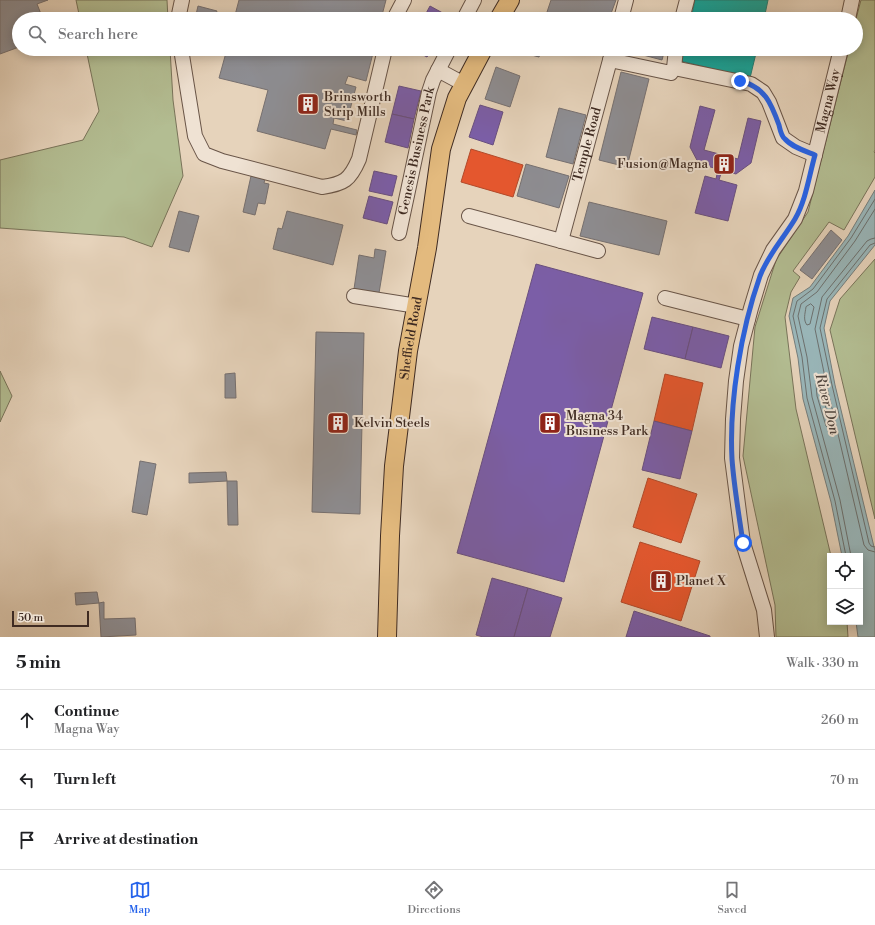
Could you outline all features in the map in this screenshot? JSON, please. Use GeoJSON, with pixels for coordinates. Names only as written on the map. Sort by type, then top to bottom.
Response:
{"type":"FeatureCollection","features":[{"type":"Feature","properties":{"kind":"main road"},"geometry":{"type":"LineString","coordinates":[[503,12],[510,0]]}},
{"type":"Feature","properties":{"kind":"main road","name":"Sheffield Road"},"geometry":{"type":"LineString","coordinates":[[387,637],[394,466],[408,352],[427,248],[441,149],[450,119],[464,84],[479,56]]}},
{"type":"Feature","properties":{"kind":"street"},"geometry":{"type":"LineString","coordinates":[[179,12],[182,0]]}},
{"type":"Feature","properties":{"kind":"street"},"geometry":{"type":"LineString","coordinates":[[398,12],[404,0]]}},
{"type":"Feature","properties":{"kind":"street"},"geometry":{"type":"LineString","coordinates":[[468,12],[474,0]]}},
{"type":"Feature","properties":{"kind":"street"},"geometry":{"type":"LineString","coordinates":[[623,12],[626,0]]}},
{"type":"Feature","properties":{"kind":"street"},"geometry":{"type":"LineString","coordinates":[[684,12],[687,0]]}},
{"type":"Feature","properties":{"kind":"street"},"geometry":{"type":"LineString","coordinates":[[849,12],[852,0]]}},
{"type":"Feature","properties":{"kind":"street"},"geometry":{"type":"LineString","coordinates":[[182,56],[195,136],[204,154],[222,161],[322,188],[336,185],[346,180],[354,171],[383,56]]}},
{"type":"Feature","properties":{"kind":"street","name":"Genesis Business Park"},"geometry":{"type":"LineString","coordinates":[[399,233],[429,92],[445,56]]}},
{"type":"Feature","properties":{"kind":"street","name":"Temple Road"},"geometry":{"type":"LineString","coordinates":[[561,240],[611,56]]}},
{"type":"Feature","properties":{"kind":"street"},"geometry":{"type":"LineString","coordinates":[[614,56],[670,73],[674,68],[675,56]]}},
{"type":"Feature","properties":{"kind":"street","name":"Magna Way"},"geometry":{"type":"LineString","coordinates":[[767,637],[764,610],[743,543],[732,458],[736,381],[741,346],[761,275],[773,250],[797,214],[806,191],[838,56]]}},
{"type":"Feature","properties":{"kind":"street"},"geometry":{"type":"LineString","coordinates":[[674,68],[751,84],[763,92],[784,138],[796,147],[815,155]]}},
{"type":"Feature","properties":{"kind":"street","name":"Genesis Business Park"},"geometry":{"type":"LineString","coordinates":[[438,70],[464,84]]}},
{"type":"Feature","properties":{"kind":"street"},"geometry":{"type":"LineString","coordinates":[[469,216],[598,251]]}},
{"type":"Feature","properties":{"kind":"street"},"geometry":{"type":"LineString","coordinates":[[354,296],[417,306]]}},
{"type":"Feature","properties":{"kind":"street"},"geometry":{"type":"LineString","coordinates":[[664,298],[748,319]]}},
{"type":"Feature","properties":{"kind":"green space"},"geometry":{"type":"Polygon","coordinates":[[[76,0],[167,0],[168,12],[79,12],[76,0]]]}},
{"type":"Feature","properties":{"kind":"green space"},"geometry":{"type":"Polygon","coordinates":[[[861,0],[875,0],[875,177],[844,230],[829,222],[793,271],[800,277],[791,292],[785,317],[796,409],[830,553],[827,553],[827,625],[847,625],[848,637],[776,637],[775,605],[743,456],[755,327],[776,260],[808,212],[847,56],[863,56],[863,12],[858,12],[861,0]]]}},
{"type":"Feature","properties":{"kind":"green space"},"geometry":{"type":"Polygon","coordinates":[[[87,56],[170,56],[173,100],[183,176],[152,247],[124,237],[0,228],[0,160],[83,140],[99,111],[87,56]]]}},
{"type":"Feature","properties":{"kind":"green space"},"geometry":{"type":"Polygon","coordinates":[[[875,259],[875,519],[830,330],[840,299],[875,259]]]}},
{"type":"Feature","properties":{"kind":"green space"},"geometry":{"type":"Polygon","coordinates":[[[0,371],[12,396],[0,422],[0,371]]]}},
{"type":"Feature","properties":{"kind":"water","name":"River Don"},"geometry":{"type":"Polygon","coordinates":[[[875,190],[875,245],[830,301],[824,328],[835,385],[875,551],[875,637],[858,637],[856,625],[863,625],[863,553],[841,553],[831,502],[803,399],[798,358],[789,316],[793,298],[810,287],[848,236],[875,190]]]}},
{"type":"Feature","properties":{"kind":"building: Shops"},"geometry":{"type":"Polygon","coordinates":[[[471,149],[523,165],[513,197],[461,182],[471,149]]]}},
{"type":"Feature","properties":{"kind":"building: Shops"},"geometry":{"type":"Polygon","coordinates":[[[665,374],[703,383],[692,431],[654,421],[665,374]]]}},
{"type":"Feature","properties":{"kind":"building: Shops"},"geometry":{"type":"Polygon","coordinates":[[[648,478],[697,494],[681,543],[633,527],[648,478]]]}},
{"type":"Feature","properties":{"kind":"building: Shops","name":"Planet X"},"geometry":{"type":"Polygon","coordinates":[[[640,542],[700,561],[681,621],[621,602],[640,542]]]}},
{"type":"Feature","properties":{"kind":"building: Offices"},"geometry":{"type":"Polygon","coordinates":[[[430,6],[441,12],[427,12],[430,6]]]}},
{"type":"Feature","properties":{"kind":"building: Offices"},"geometry":{"type":"Polygon","coordinates":[[[399,86],[421,91],[414,119],[392,114],[399,86]]]}},
{"type":"Feature","properties":{"kind":"building: Offices"},"geometry":{"type":"Polygon","coordinates":[[[480,105],[503,112],[493,145],[469,137],[480,105]]]}},
{"type":"Feature","properties":{"kind":"building: Offices","name":"Fusion@Magna"},"geometry":{"type":"Polygon","coordinates":[[[700,106],[715,110],[704,150],[738,159],[748,118],[761,121],[751,163],[736,174],[722,170],[719,180],[737,185],[728,221],[695,213],[705,176],[716,179],[718,169],[699,164],[690,147],[700,106]]]}},
{"type":"Feature","properties":{"kind":"building: Offices"},"geometry":{"type":"Polygon","coordinates":[[[392,114],[414,119],[408,148],[385,142],[392,114]]]}},
{"type":"Feature","properties":{"kind":"building: Offices"},"geometry":{"type":"Polygon","coordinates":[[[374,171],[397,176],[392,196],[369,191],[374,171]]]}},
{"type":"Feature","properties":{"kind":"building: Offices"},"geometry":{"type":"Polygon","coordinates":[[[369,196],[393,202],[387,224],[363,218],[369,196]]]}},
{"type":"Feature","properties":{"kind":"building: Offices","name":"Magna 34 Business Park"},"geometry":{"type":"Polygon","coordinates":[[[536,264],[643,293],[564,582],[457,553],[536,264]]]}},
{"type":"Feature","properties":{"kind":"building: Offices"},"geometry":{"type":"Polygon","coordinates":[[[652,317],[693,327],[685,359],[644,349],[652,317]]]}},
{"type":"Feature","properties":{"kind":"building: Offices"},"geometry":{"type":"Polygon","coordinates":[[[693,327],[729,336],[721,368],[685,359],[693,327]]]}},
{"type":"Feature","properties":{"kind":"building: Offices"},"geometry":{"type":"Polygon","coordinates":[[[654,421],[692,431],[680,479],[642,470],[654,421]]]}},
{"type":"Feature","properties":{"kind":"building: Offices"},"geometry":{"type":"Polygon","coordinates":[[[492,578],[528,588],[514,637],[483,637],[476,635],[492,578]]]}},
{"type":"Feature","properties":{"kind":"building: Offices"},"geometry":{"type":"Polygon","coordinates":[[[528,588],[562,598],[550,637],[514,637],[528,588]]]}},
{"type":"Feature","properties":{"kind":"building: Offices"},"geometry":{"type":"Polygon","coordinates":[[[634,611],[710,636],[710,637],[626,637],[634,611]]]}},
{"type":"Feature","properties":{"kind":"building: Public"},"geometry":{"type":"Polygon","coordinates":[[[695,0],[768,0],[765,12],[692,12],[695,0]]]}},
{"type":"Feature","properties":{"kind":"building: Public"},"geometry":{"type":"Polygon","coordinates":[[[682,56],[755,56],[750,78],[681,61],[682,56]]]}},
{"type":"Feature","properties":{"kind":"building: Industry"},"geometry":{"type":"Polygon","coordinates":[[[0,0],[48,0],[37,4],[40,12],[12,12],[12,50],[0,54],[0,0]]]}},
{"type":"Feature","properties":{"kind":"building: Industry"},"geometry":{"type":"Polygon","coordinates":[[[239,0],[386,0],[383,12],[236,12],[239,0]]]}},
{"type":"Feature","properties":{"kind":"building: Industry"},"geometry":{"type":"Polygon","coordinates":[[[551,0],[616,0],[612,12],[547,12],[551,0]]]}},
{"type":"Feature","properties":{"kind":"building: Industry"},"geometry":{"type":"Polygon","coordinates":[[[198,6],[217,11],[217,12],[197,12],[198,6]]]}},
{"type":"Feature","properties":{"kind":"building: Industry","name":"Brinsworth Strip Mills"},"geometry":{"type":"Polygon","coordinates":[[[225,56],[372,56],[366,81],[348,76],[345,84],[356,87],[347,121],[334,118],[333,124],[357,130],[356,135],[331,129],[325,149],[257,131],[268,90],[219,78],[225,56]]]}},
{"type":"Feature","properties":{"kind":"building: Industry"},"geometry":{"type":"Polygon","coordinates":[[[647,56],[663,56],[662,60],[647,56]]]}},
{"type":"Feature","properties":{"kind":"building: Industry"},"geometry":{"type":"Polygon","coordinates":[[[496,67],[520,76],[510,107],[485,99],[496,67]]]}},
{"type":"Feature","properties":{"kind":"building: Industry"},"geometry":{"type":"Polygon","coordinates":[[[621,72],[649,79],[627,167],[599,160],[621,72]]]}},
{"type":"Feature","properties":{"kind":"building: Industry"},"geometry":{"type":"Polygon","coordinates":[[[559,108],[586,115],[573,164],[546,157],[559,108]]]}},
{"type":"Feature","properties":{"kind":"building: Industry"},"geometry":{"type":"Polygon","coordinates":[[[526,164],[569,176],[559,208],[517,196],[526,164]]]}},
{"type":"Feature","properties":{"kind":"building: Industry"},"geometry":{"type":"Polygon","coordinates":[[[251,176],[265,179],[264,183],[269,184],[265,204],[258,203],[255,215],[243,212],[251,176]]]}},
{"type":"Feature","properties":{"kind":"building: Industry"},"geometry":{"type":"Polygon","coordinates":[[[589,202],[667,221],[659,255],[580,236],[589,202]]]}},
{"type":"Feature","properties":{"kind":"building: Industry"},"geometry":{"type":"Polygon","coordinates":[[[179,211],[199,216],[189,252],[169,247],[179,211]]]}},
{"type":"Feature","properties":{"kind":"building: Industry"},"geometry":{"type":"Polygon","coordinates":[[[287,211],[343,225],[333,265],[273,249],[278,228],[282,229],[287,211]]]}},
{"type":"Feature","properties":{"kind":"building: Industry"},"geometry":{"type":"Polygon","coordinates":[[[831,230],[842,240],[812,279],[800,270],[831,230]]]}},
{"type":"Feature","properties":{"kind":"building: Industry"},"geometry":{"type":"Polygon","coordinates":[[[375,249],[386,251],[379,293],[354,289],[359,255],[374,258],[375,249]]]}},
{"type":"Feature","properties":{"kind":"building: Industry","name":"Kelvin Steels"},"geometry":{"type":"Polygon","coordinates":[[[316,332],[364,333],[360,514],[312,512],[316,332]]]}},
{"type":"Feature","properties":{"kind":"building: Industry"},"geometry":{"type":"Polygon","coordinates":[[[235,373],[236,398],[225,398],[225,374],[235,373]]]}},
{"type":"Feature","properties":{"kind":"building: Industry"},"geometry":{"type":"Polygon","coordinates":[[[140,461],[156,464],[147,515],[132,512],[140,461]]]}},
{"type":"Feature","properties":{"kind":"building: Industry"},"geometry":{"type":"Polygon","coordinates":[[[226,472],[227,481],[189,483],[189,473],[226,472]]]}},
{"type":"Feature","properties":{"kind":"building: Industry"},"geometry":{"type":"Polygon","coordinates":[[[227,481],[237,481],[238,525],[228,525],[227,481]]]}},
{"type":"Feature","properties":{"kind":"building: Industry"},"geometry":{"type":"Polygon","coordinates":[[[97,592],[99,603],[76,605],[75,593],[97,592]]]}},
{"type":"Feature","properties":{"kind":"building: Industry"},"geometry":{"type":"Polygon","coordinates":[[[104,602],[104,619],[135,618],[136,635],[101,637],[99,603],[104,602]]]}},
{"type":"Feature","properties":{"kind":"place","name":"Brinsworth Strip Mills"},"geometry":{"type":"Point","coordinates":[308,104]}},
{"type":"Feature","properties":{"kind":"place","name":"Fusion@Magna"},"geometry":{"type":"Point","coordinates":[724,164]}},
{"type":"Feature","properties":{"kind":"place","name":"Kelvin Steels"},"geometry":{"type":"Point","coordinates":[338,423]}},
{"type":"Feature","properties":{"kind":"place","name":"Magna 34 Business Park"},"geometry":{"type":"Point","coordinates":[550,423]}},
{"type":"Feature","properties":{"kind":"place","name":"Planet X"},"geometry":{"type":"Point","coordinates":[661,581]}},
{"type":"Feature","properties":{"kind":"route"},"geometry":{"type":"LineString","coordinates":[[740,81],[751,84],[763,92],[769,102],[784,138],[796,147],[815,155],[806,191],[795,218],[773,250],[761,275],[741,346],[736,381],[732,458],[743,543]]}}]}
